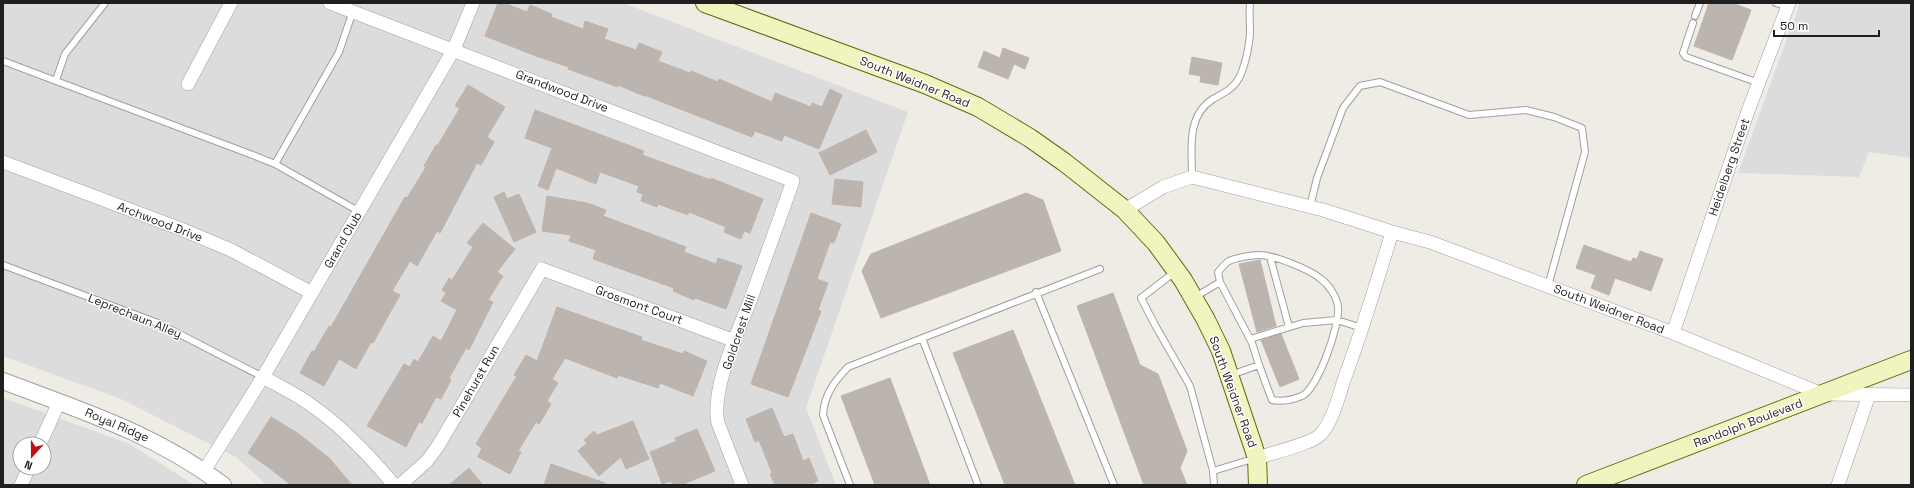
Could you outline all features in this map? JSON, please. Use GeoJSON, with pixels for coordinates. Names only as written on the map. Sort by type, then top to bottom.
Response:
{"type":"FeatureCollection","features":[{"type":"Feature","properties":{"kind":"main road","name":"South Weidner Road"},"geometry":{"type":"LineString","coordinates":[[705,3],[925,84],[978,107],[1030,138],[1064,162],[1125,210],[1156,243],[1176,270],[1194,298],[1221,351],[1257,458],[1258,485]]}},
{"type":"Feature","properties":{"kind":"main road","name":"Randolph Boulevard"},"geometry":{"type":"LineString","coordinates":[[1586,485],[1911,360]]}},
{"type":"Feature","properties":{"kind":"street"},"geometry":{"type":"LineString","coordinates":[[188,84],[231,3]]}},
{"type":"Feature","properties":{"kind":"street","name":"Grandwood Drive"},"geometry":{"type":"LineString","coordinates":[[330,3],[454,49],[793,180]]}},
{"type":"Feature","properties":{"kind":"street","name":"Grand Club"},"geometry":{"type":"LineString","coordinates":[[204,471],[263,377],[454,49],[473,3]]}},
{"type":"Feature","properties":{"kind":"street","name":"Heidelberg Street"},"geometry":{"type":"LineString","coordinates":[[1673,333],[1759,83],[1784,4]]}},
{"type":"Feature","properties":{"kind":"street","name":"Archwood Drive"},"geometry":{"type":"LineString","coordinates":[[3,162],[181,229],[231,250],[312,293]]}},
{"type":"Feature","properties":{"kind":"street"},"geometry":{"type":"LineString","coordinates":[[1125,210],[1162,187],[1192,177]]}},
{"type":"Feature","properties":{"kind":"street","name":"South Weidner Road"},"geometry":{"type":"LineString","coordinates":[[1192,177],[1310,207],[1430,242],[1673,333],[1822,394]]}},
{"type":"Feature","properties":{"kind":"street","name":"Goldcrest Mill"},"geometry":{"type":"LineString","coordinates":[[742,485],[716,415],[720,386],[793,180]]}},
{"type":"Feature","properties":{"kind":"street","name":"South Weidner Road"},"geometry":{"type":"LineString","coordinates":[[1257,458],[1320,436],[1336,403],[1362,328],[1392,232]]}},
{"type":"Feature","properties":{"kind":"street","name":"Grosmont Court"},"geometry":{"type":"LineString","coordinates":[[542,269],[735,341]]}},
{"type":"Feature","properties":{"kind":"street","name":"Pinehurst Run"},"geometry":{"type":"LineString","coordinates":[[400,485],[428,461],[438,446],[542,269]]}},
{"type":"Feature","properties":{"kind":"street"},"geometry":{"type":"LineString","coordinates":[[263,377],[310,404],[330,420],[354,440],[394,485]]}},
{"type":"Feature","properties":{"kind":"street","name":"Royal Ridge"},"geometry":{"type":"LineString","coordinates":[[3,381],[125,427],[167,448],[204,471],[223,485]]}},
{"type":"Feature","properties":{"kind":"street"},"geometry":{"type":"LineString","coordinates":[[1822,394],[1911,396]]}},
{"type":"Feature","properties":{"kind":"street"},"geometry":{"type":"LineString","coordinates":[[1838,485],[1869,395]]}},
{"type":"Feature","properties":{"kind":"street"},"geometry":{"type":"LineString","coordinates":[[44,436],[59,402]]}},
{"type":"Feature","properties":{"kind":"lane"},"geometry":{"type":"LineString","coordinates":[[56,80],[65,54],[105,3]]}},
{"type":"Feature","properties":{"kind":"lane"},"geometry":{"type":"LineString","coordinates":[[1192,177],[1192,134],[1195,120],[1202,109],[1212,100],[1231,89],[1240,76],[1249,40],[1250,3]]}},
{"type":"Feature","properties":{"kind":"lane"},"geometry":{"type":"LineString","coordinates":[[1695,16],[1700,3]]}},
{"type":"Feature","properties":{"kind":"lane"},"geometry":{"type":"LineString","coordinates":[[275,164],[339,52],[353,12]]}},
{"type":"Feature","properties":{"kind":"lane"},"geometry":{"type":"LineString","coordinates":[[1693,23],[1682,53],[1686,57],[1759,83]]}},
{"type":"Feature","properties":{"kind":"lane"},"geometry":{"type":"LineString","coordinates":[[3,61],[275,164],[360,212]]}},
{"type":"Feature","properties":{"kind":"lane"},"geometry":{"type":"LineString","coordinates":[[1310,207],[1317,178],[1343,108],[1360,86],[1380,82],[1469,115],[1526,110],[1554,117],[1582,128],[1585,152],[1548,286]]}},
{"type":"Feature","properties":{"kind":"lane"},"geometry":{"type":"LineString","coordinates":[[1258,255],[1270,257],[1307,270],[1322,279],[1331,290],[1338,307],[1337,325],[1315,382],[1302,396],[1282,402],[1272,400],[1250,339],[1220,282],[1218,272],[1228,262],[1258,255]]}},
{"type":"Feature","properties":{"kind":"lane"},"geometry":{"type":"LineString","coordinates":[[1270,257],[1289,327]]}},
{"type":"Feature","properties":{"kind":"lane","name":"Leprechaun Alley"},"geometry":{"type":"LineString","coordinates":[[3,265],[158,323],[263,377]]}},
{"type":"Feature","properties":{"kind":"lane"},"geometry":{"type":"LineString","coordinates":[[850,485],[823,415],[824,402],[834,381],[848,367],[1036,292],[1100,269]]}},
{"type":"Feature","properties":{"kind":"lane"},"geometry":{"type":"LineString","coordinates":[[1176,270],[1141,298],[1190,386],[1213,471],[1214,485]]}},
{"type":"Feature","properties":{"kind":"lane"},"geometry":{"type":"LineString","coordinates":[[1194,298],[1220,282]]}},
{"type":"Feature","properties":{"kind":"lane"},"geometry":{"type":"LineString","coordinates":[[1036,292],[1114,485]]}},
{"type":"Feature","properties":{"kind":"lane"},"geometry":{"type":"LineString","coordinates":[[1250,339],[1303,323],[1337,320],[1362,328]]}},
{"type":"Feature","properties":{"kind":"lane"},"geometry":{"type":"LineString","coordinates":[[922,338],[978,485]]}},
{"type":"Feature","properties":{"kind":"lane"},"geometry":{"type":"LineString","coordinates":[[1229,376],[1259,365]]}},
{"type":"Feature","properties":{"kind":"lane"},"geometry":{"type":"LineString","coordinates":[[1213,471],[1257,458]]}},
{"type":"Feature","properties":{"kind":"shaded area"},"geometry":{"type":"Polygon","coordinates":[[[3,3],[623,3],[908,112],[806,408],[836,485],[267,485],[236,457],[121,399],[3,356],[3,3]]]}},
{"type":"Feature","properties":{"kind":"shaded area"},"geometry":{"type":"Polygon","coordinates":[[[1800,3],[1911,3],[1911,158],[1869,152],[1859,177],[1738,173],[1800,3]]]}},
{"type":"Feature","properties":{"kind":"shaded area"},"geometry":{"type":"Polygon","coordinates":[[[3,398],[130,444],[194,485],[3,485],[3,398]]]}},
{"type":"Feature","properties":{"kind":"building"},"geometry":{"type":"Polygon","coordinates":[[[498,3],[504,3],[527,12],[530,5],[552,14],[551,17],[583,29],[585,21],[608,29],[604,39],[636,50],[639,43],[662,52],[658,61],[690,73],[691,71],[718,82],[719,79],[772,102],[775,93],[811,107],[812,103],[822,107],[830,89],[842,95],[819,149],[784,135],[782,141],[755,131],[752,137],[618,85],[618,87],[568,69],[569,67],[485,36],[498,3]]]}},
{"type":"Feature","properties":{"kind":"building"},"geometry":{"type":"Polygon","coordinates":[[[1709,3],[1732,3],[1751,10],[1732,60],[1694,46],[1709,3]]]}},
{"type":"Feature","properties":{"kind":"building"},"geometry":{"type":"Polygon","coordinates":[[[1003,48],[1029,58],[1025,69],[1014,64],[1008,79],[978,67],[984,51],[1000,58],[1003,48]]]}},
{"type":"Feature","properties":{"kind":"building"},"geometry":{"type":"Polygon","coordinates":[[[1192,57],[1222,63],[1218,85],[1200,82],[1201,76],[1189,74],[1192,57]]]}},
{"type":"Feature","properties":{"kind":"building"},"geometry":{"type":"Polygon","coordinates":[[[468,85],[505,107],[487,137],[494,142],[481,165],[477,163],[440,233],[437,231],[417,266],[410,261],[392,291],[400,295],[373,343],[371,342],[356,369],[339,359],[324,386],[300,373],[312,351],[314,352],[329,326],[331,327],[405,197],[407,198],[426,167],[424,166],[436,145],[438,145],[460,108],[455,106],[468,85]]]}},
{"type":"Feature","properties":{"kind":"building"},"geometry":{"type":"Polygon","coordinates":[[[535,110],[644,151],[642,155],[711,180],[711,178],[763,199],[750,233],[744,231],[741,239],[724,232],[726,227],[689,212],[688,215],[658,204],[657,207],[641,201],[643,194],[637,192],[639,186],[600,172],[596,184],[556,168],[548,190],[538,186],[552,148],[525,138],[535,110]]]}},
{"type":"Feature","properties":{"kind":"building"},"geometry":{"type":"Polygon","coordinates":[[[866,130],[877,152],[830,175],[819,153],[866,130]]]}},
{"type":"Feature","properties":{"kind":"building"},"geometry":{"type":"Polygon","coordinates":[[[835,179],[863,182],[861,207],[832,204],[835,179]]]}},
{"type":"Feature","properties":{"kind":"building"},"geometry":{"type":"Polygon","coordinates":[[[504,192],[507,199],[519,194],[536,232],[514,242],[494,197],[504,192]]]}},
{"type":"Feature","properties":{"kind":"building"},"geometry":{"type":"Polygon","coordinates":[[[1026,193],[1043,200],[1061,251],[881,318],[862,271],[871,254],[1026,193]]]}},
{"type":"Feature","properties":{"kind":"building"},"geometry":{"type":"Polygon","coordinates":[[[547,196],[587,203],[606,210],[603,216],[686,247],[684,252],[716,264],[718,258],[742,266],[726,309],[695,298],[694,300],[673,291],[674,288],[593,259],[596,250],[569,241],[571,235],[542,231],[547,196]]]}},
{"type":"Feature","properties":{"kind":"building"},"geometry":{"type":"Polygon","coordinates":[[[811,213],[841,224],[834,243],[830,242],[817,279],[828,283],[818,310],[821,311],[788,397],[751,384],[811,213]]]}},
{"type":"Feature","properties":{"kind":"building"},"geometry":{"type":"Polygon","coordinates":[[[483,223],[515,249],[497,272],[503,276],[488,300],[493,302],[469,350],[466,348],[449,378],[451,380],[441,399],[436,397],[422,423],[419,422],[406,447],[367,426],[404,364],[410,367],[414,359],[418,362],[433,336],[441,341],[457,310],[441,301],[446,293],[442,290],[449,278],[452,280],[473,247],[467,243],[483,223]]]}},
{"type":"Feature","properties":{"kind":"building"},"geometry":{"type":"Polygon","coordinates":[[[1584,245],[1631,262],[1633,258],[1637,259],[1640,251],[1663,259],[1651,291],[1615,278],[1609,295],[1591,288],[1596,275],[1576,268],[1584,245]]]}},
{"type":"Feature","properties":{"kind":"building"},"geometry":{"type":"Polygon","coordinates":[[[1260,260],[1276,326],[1257,332],[1239,264],[1260,260]]]}},
{"type":"Feature","properties":{"kind":"building"},"geometry":{"type":"Polygon","coordinates":[[[1113,293],[1140,365],[1158,374],[1187,451],[1180,468],[1187,485],[1144,485],[1077,306],[1113,293]]]}},
{"type":"Feature","properties":{"kind":"building"},"geometry":{"type":"Polygon","coordinates":[[[557,307],[642,337],[641,340],[683,354],[684,351],[707,361],[693,396],[660,383],[658,388],[618,375],[617,378],[565,358],[552,379],[558,383],[547,401],[551,404],[539,424],[536,422],[518,451],[521,452],[510,474],[478,457],[482,448],[476,444],[517,376],[514,375],[526,355],[537,361],[557,307]]]}},
{"type":"Feature","properties":{"kind":"building"},"geometry":{"type":"Polygon","coordinates":[[[1013,330],[1075,485],[1005,485],[953,353],[1013,330]]]}},
{"type":"Feature","properties":{"kind":"building"},"geometry":{"type":"Polygon","coordinates":[[[1281,334],[1299,379],[1280,387],[1261,340],[1281,334]]]}},
{"type":"Feature","properties":{"kind":"building"},"geometry":{"type":"Polygon","coordinates":[[[890,378],[930,485],[875,485],[841,396],[890,378]]]}},
{"type":"Feature","properties":{"kind":"building"},"geometry":{"type":"Polygon","coordinates":[[[772,408],[784,437],[793,434],[803,461],[809,458],[818,481],[809,485],[775,485],[759,440],[755,442],[746,419],[772,408]]]}},
{"type":"Feature","properties":{"kind":"building"},"geometry":{"type":"Polygon","coordinates":[[[271,417],[299,434],[329,458],[352,485],[291,485],[248,453],[271,417]]]}},
{"type":"Feature","properties":{"kind":"building"},"geometry":{"type":"Polygon","coordinates":[[[633,421],[649,459],[626,469],[621,457],[599,476],[578,451],[587,443],[584,440],[594,431],[597,435],[633,421]]]}},
{"type":"Feature","properties":{"kind":"building"},"geometry":{"type":"Polygon","coordinates":[[[697,429],[715,471],[681,485],[673,485],[671,481],[662,484],[650,452],[677,441],[675,438],[697,429]]]}},
{"type":"Feature","properties":{"kind":"building"},"geometry":{"type":"Polygon","coordinates":[[[551,464],[605,483],[605,485],[544,485],[551,464]]]}},
{"type":"Feature","properties":{"kind":"building"},"geometry":{"type":"Polygon","coordinates":[[[469,468],[483,485],[449,485],[469,468]]]}}]}
